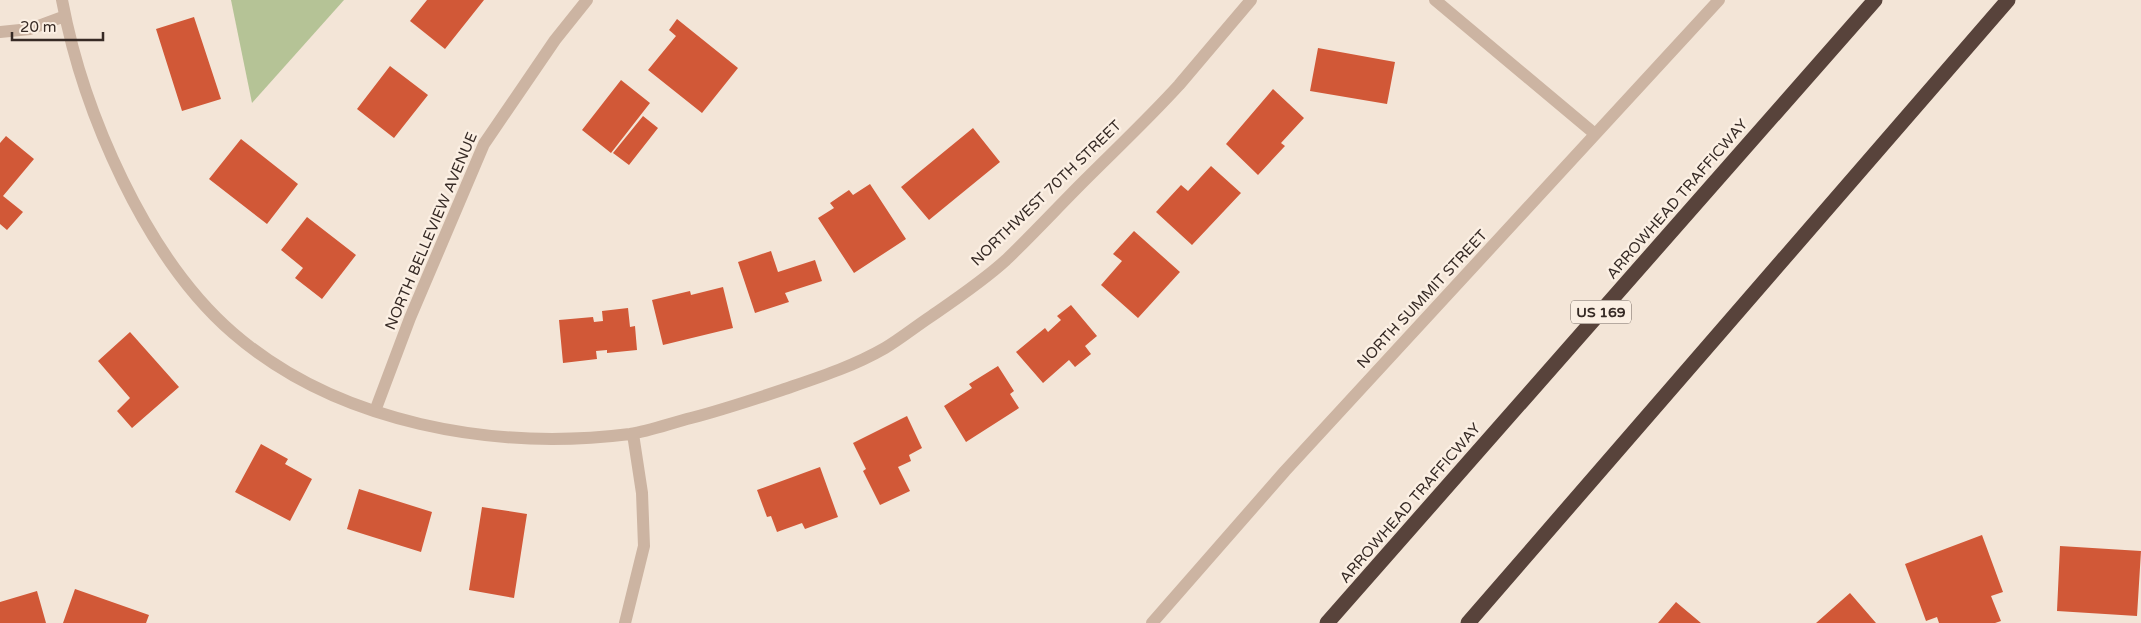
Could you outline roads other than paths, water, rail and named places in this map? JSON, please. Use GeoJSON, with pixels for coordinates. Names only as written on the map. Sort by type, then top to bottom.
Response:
{"type":"FeatureCollection","features":[{"type":"Feature","properties":{"kind":"highway","name":"ARROWHEAD TRAFFICWAY"},"geometry":{"type":"LineString","coordinates":[[1327,623],[1875,0]]}},
{"type":"Feature","properties":{"kind":"highway"},"geometry":{"type":"LineString","coordinates":[[1468,623],[2008,0]]}},
{"type":"Feature","properties":{"kind":"street","name":"NORTHWEST 70TH STREET"},"geometry":{"type":"LineString","coordinates":[[62,0],[79,68],[106,143],[140,215],[163,251],[192,288],[213,314],[236,336],[302,379],[340,398],[375,411],[410,423],[520,438],[572,438],[633,434],[732,408],[837,372],[885,348],[967,291],[1004,262],[1177,87],[1251,0]]}},
{"type":"Feature","properties":{"kind":"street","name":"NORTH BELLEVIEW AVENUE"},"geometry":{"type":"LineString","coordinates":[[375,411],[410,318],[484,144],[555,40],[587,0]]}},
{"type":"Feature","properties":{"kind":"street"},"geometry":{"type":"LineString","coordinates":[[1436,0],[1595,134]]}},
{"type":"Feature","properties":{"kind":"street","name":"NORTH SUMMIT STREET"},"geometry":{"type":"LineString","coordinates":[[1152,623],[1285,471],[1719,0]]}},
{"type":"Feature","properties":{"kind":"street"},"geometry":{"type":"LineString","coordinates":[[0,32],[30,29],[65,16]]}},
{"type":"Feature","properties":{"kind":"street"},"geometry":{"type":"LineString","coordinates":[[625,623],[644,546],[642,493],[633,434]]}}]}
